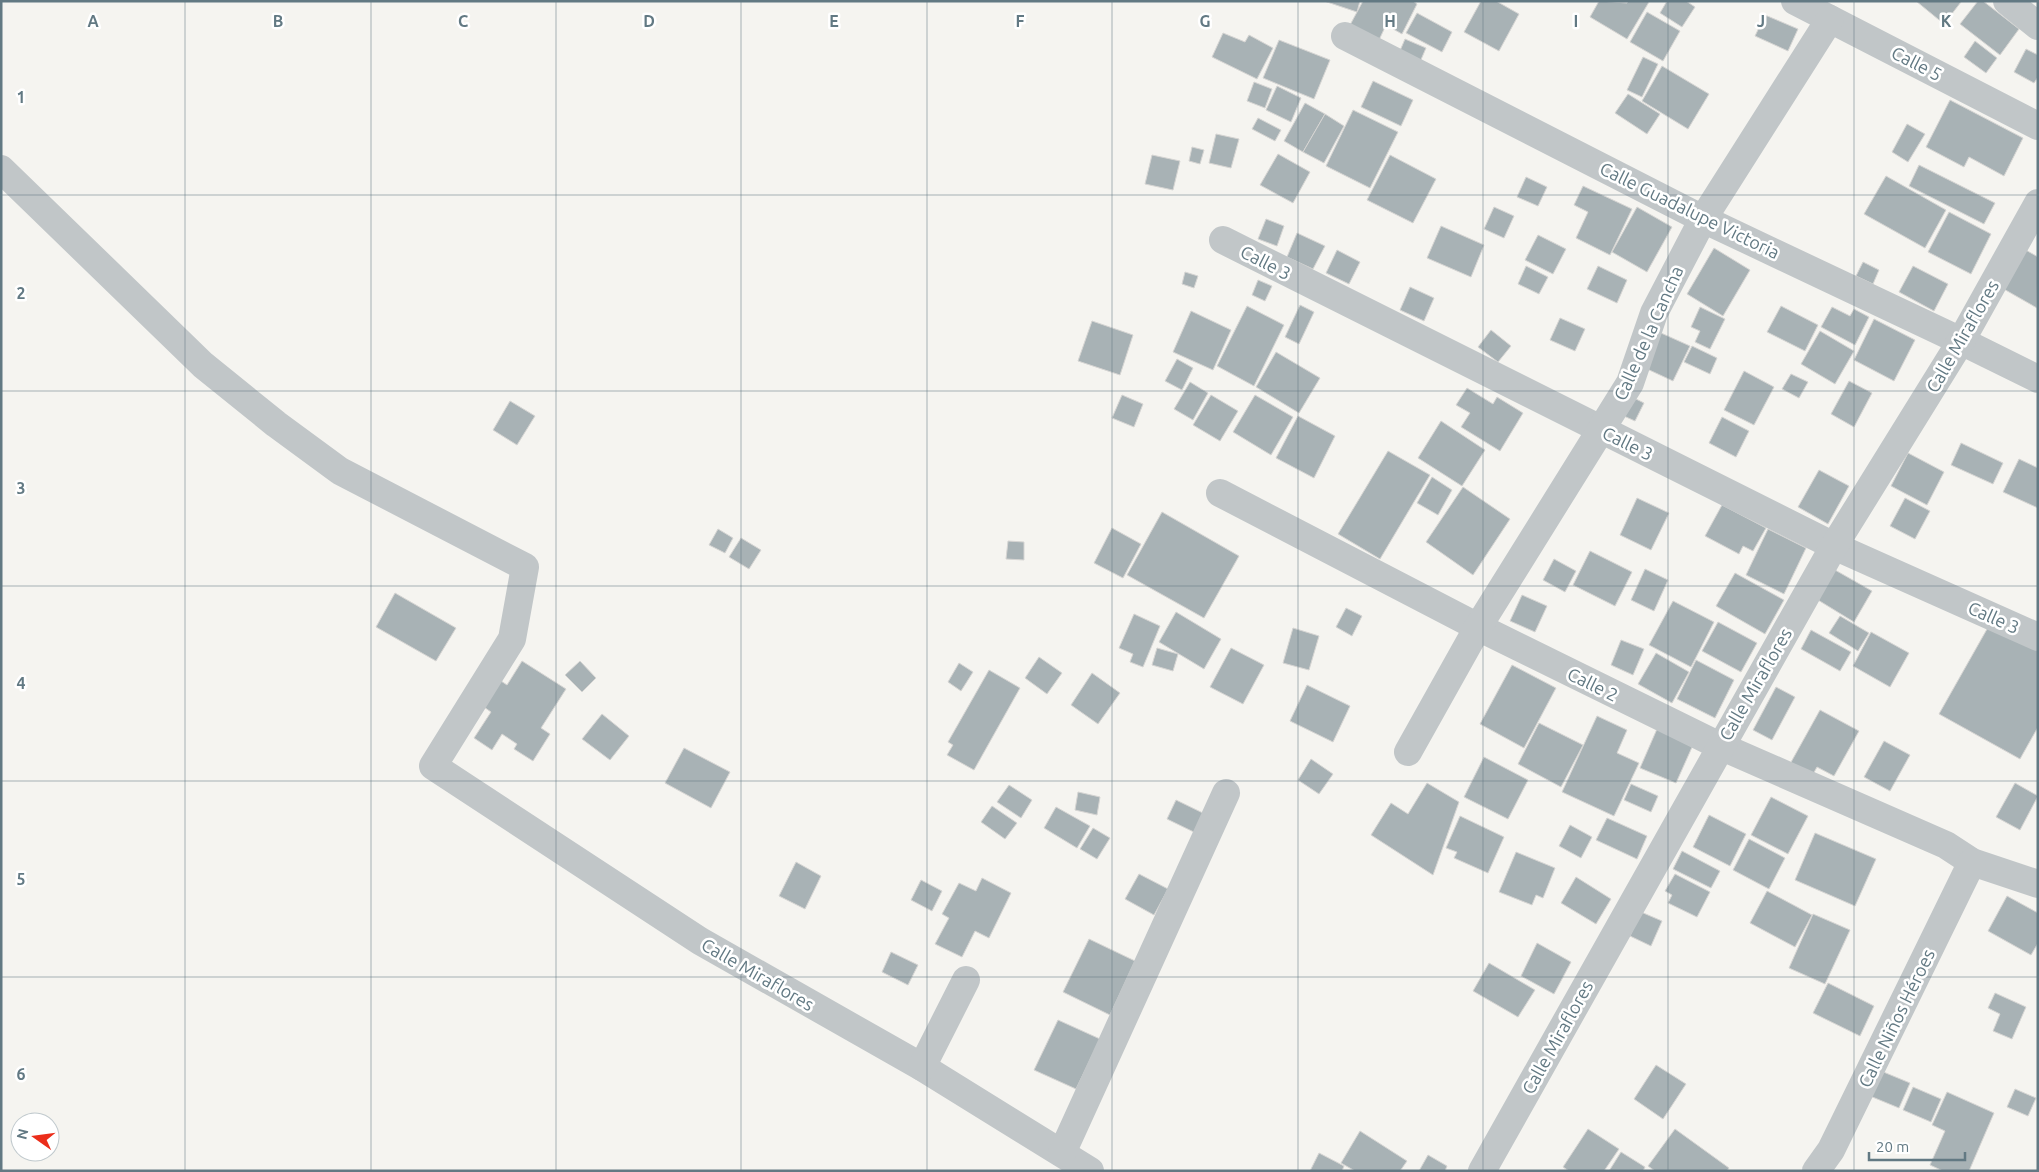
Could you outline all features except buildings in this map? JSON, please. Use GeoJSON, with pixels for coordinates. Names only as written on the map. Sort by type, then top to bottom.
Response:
{"type":"FeatureCollection","features":[{"type":"Feature","properties":{"kind":"street","name":"Calle 5"},"geometry":{"type":"LineString","coordinates":[[1795,1],[2038,126]]}},
{"type":"Feature","properties":{"kind":"street"},"geometry":{"type":"LineString","coordinates":[[2007,1],[2038,26]]}},
{"type":"Feature","properties":{"kind":"street","name":"Calle de la Cancha"},"geometry":{"type":"LineString","coordinates":[[1408,752],[1478,628],[1630,383],[1654,313],[1703,219],[1830,18]]}},
{"type":"Feature","properties":{"kind":"street","name":"Calle Guadalupe Victoria"},"geometry":{"type":"LineString","coordinates":[[1345,36],[1703,219],[2038,379]]}},
{"type":"Feature","properties":{"kind":"street","name":"Calle Miraflores"},"geometry":{"type":"LineString","coordinates":[[1,169],[203,365],[276,424],[340,471],[525,567],[512,640],[433,766],[700,941],[922,1067],[1090,1171]]}},
{"type":"Feature","properties":{"kind":"street","name":"Calle Miraflores"},"geometry":{"type":"LineString","coordinates":[[1482,1171],[1834,546],[1961,341],[2038,204]]}},
{"type":"Feature","properties":{"kind":"street","name":"Calle 3"},"geometry":{"type":"LineString","coordinates":[[1223,240],[1834,546],[2038,637]]}},
{"type":"Feature","properties":{"kind":"street","name":"Calle 2"},"geometry":{"type":"LineString","coordinates":[[1220,493],[1478,628],[1720,746],[1946,845],[1972,862],[2038,884]]}},
{"type":"Feature","properties":{"kind":"street"},"geometry":{"type":"LineString","coordinates":[[1062,1153],[1226,793]]}},
{"type":"Feature","properties":{"kind":"street","name":"Calle Niños Héroes"},"geometry":{"type":"LineString","coordinates":[[1816,1171],[1831,1150],[1972,862]]}},
{"type":"Feature","properties":{"kind":"street"},"geometry":{"type":"LineString","coordinates":[[922,1067],[966,980]]}}]}
